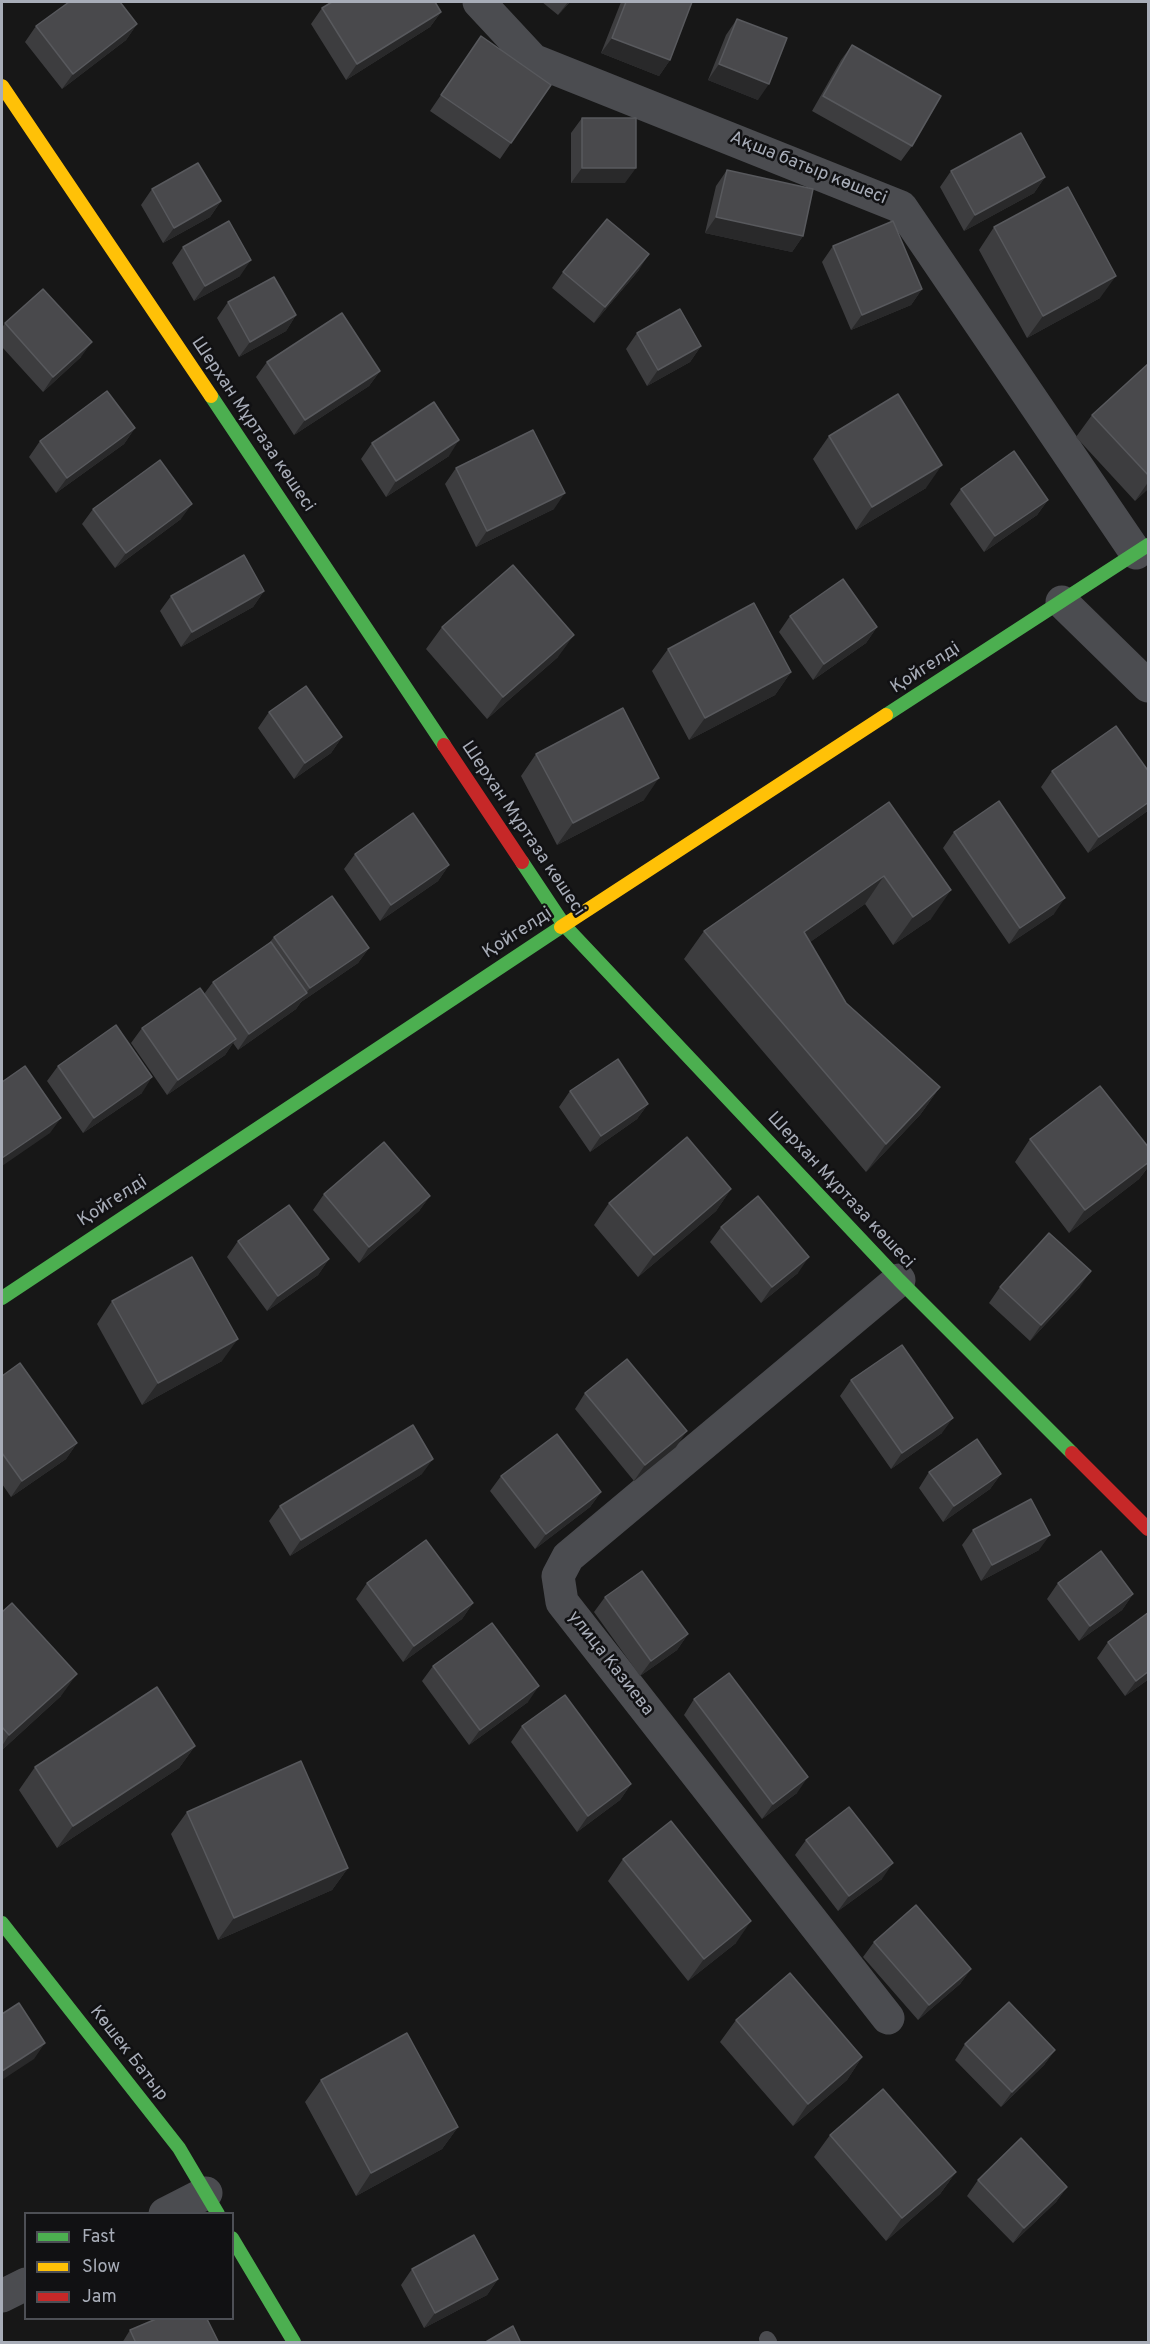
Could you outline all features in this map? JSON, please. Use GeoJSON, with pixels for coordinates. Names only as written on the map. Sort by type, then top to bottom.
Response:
{"type":"FeatureCollection","features":[{"type":"Feature","properties":{"kind":"street","name":"Ақша батыр көшесі"},"geometry":{"type":"LineString","coordinates":[[479,2],[533,60],[902,207],[1142,549]]}},
{"type":"Feature","properties":{"kind":"street","name":"Шерхан Мұртаза көшесі"},"geometry":{"type":"LineString","coordinates":[[2,86],[102,232],[564,925],[899,1280],[1149,1529]]}},
{"type":"Feature","properties":{"kind":"street","name":"Қойгелді"},"geometry":{"type":"LineString","coordinates":[[2,1298],[564,925],[1142,549]]}},
{"type":"Feature","properties":{"kind":"street"},"geometry":{"type":"LineString","coordinates":[[1062,602],[1149,686]]}},
{"type":"Feature","properties":{"kind":"street","name":"улица Казиева"},"geometry":{"type":"LineString","coordinates":[[888,2018],[562,1602],[558,1576],[568,1557],[899,1280]]}},
{"type":"Feature","properties":{"kind":"street","name":"Көшек Батыр"},"geometry":{"type":"LineString","coordinates":[[2,1923],[179,2148],[212,2203]]}},
{"type":"Feature","properties":{"kind":"street"},"geometry":{"type":"LineString","coordinates":[[174,2212],[212,2203]]}},
{"type":"Feature","properties":{"kind":"street"},"geometry":{"type":"LineString","coordinates":[[234,2241],[294,2343]]}},
{"type":"Feature","properties":{"kind":"street"},"geometry":{"type":"LineString","coordinates":[[2,2296],[24,2285]]}},
{"type":"Feature","properties":{"kind":"building"},"geometry":{"type":"Polygon","coordinates":[[[69,2],[120,2],[137,24],[73,74],[36,26],[69,2]]]}},
{"type":"Feature","properties":{"kind":"building"},"geometry":{"type":"Polygon","coordinates":[[[332,2],[435,2],[441,12],[357,64],[322,8],[332,2]]]}},
{"type":"Feature","properties":{"kind":"building"},"geometry":{"type":"Polygon","coordinates":[[[626,2],[692,2],[670,60],[612,38],[626,2]]]}},
{"type":"Feature","properties":{"kind":"building"},"geometry":{"type":"Polygon","coordinates":[[[737,19],[787,38],[769,84],[719,64],[737,19]]]}},
{"type":"Feature","properties":{"kind":"building"},"geometry":{"type":"Polygon","coordinates":[[[481,36],[551,85],[511,143],[441,95],[481,36]]]}},
{"type":"Feature","properties":{"kind":"building"},"geometry":{"type":"Polygon","coordinates":[[[852,45],[941,96],[912,146],[823,96],[852,45]]]}},
{"type":"Feature","properties":{"kind":"building"},"geometry":{"type":"Polygon","coordinates":[[[582,118],[636,118],[636,168],[582,168],[582,118]]]}},
{"type":"Feature","properties":{"kind":"building"},"geometry":{"type":"Polygon","coordinates":[[[1021,133],[1045,177],[975,215],[951,171],[1021,133]]]}},
{"type":"Feature","properties":{"kind":"building"},"geometry":{"type":"Polygon","coordinates":[[[198,163],[221,201],[174,228],[152,189],[198,163]]]}},
{"type":"Feature","properties":{"kind":"building"},"geometry":{"type":"Polygon","coordinates":[[[727,170],[813,189],[803,236],[716,217],[727,170]]]}},
{"type":"Feature","properties":{"kind":"building"},"geometry":{"type":"Polygon","coordinates":[[[1068,187],[1116,276],[1043,316],[994,227],[1068,187]]]}},
{"type":"Feature","properties":{"kind":"building"},"geometry":{"type":"Polygon","coordinates":[[[607,219],[649,254],[605,307],[563,272],[607,219]]]}},
{"type":"Feature","properties":{"kind":"building"},"geometry":{"type":"Polygon","coordinates":[[[229,221],[251,260],[205,286],[183,247],[229,221]]]}},
{"type":"Feature","properties":{"kind":"building"},"geometry":{"type":"Polygon","coordinates":[[[893,221],[922,289],[862,315],[833,246],[893,221]]]}},
{"type":"Feature","properties":{"kind":"building"},"geometry":{"type":"Polygon","coordinates":[[[274,277],[296,315],[250,342],[228,302],[274,277]]]}},
{"type":"Feature","properties":{"kind":"building"},"geometry":{"type":"Polygon","coordinates":[[[43,289],[92,342],[53,377],[5,323],[43,289]]]}},
{"type":"Feature","properties":{"kind":"building"},"geometry":{"type":"Polygon","coordinates":[[[680,309],[701,346],[658,370],[637,333],[680,309]]]}},
{"type":"Feature","properties":{"kind":"building"},"geometry":{"type":"Polygon","coordinates":[[[342,313],[380,371],[305,420],[267,362],[342,313]]]}},
{"type":"Feature","properties":{"kind":"building"},"geometry":{"type":"Polygon","coordinates":[[[1149,363],[1149,476],[1092,415],[1149,363]]]}},
{"type":"Feature","properties":{"kind":"building"},"geometry":{"type":"Polygon","coordinates":[[[107,391],[135,428],[67,478],[40,441],[107,391]]]}},
{"type":"Feature","properties":{"kind":"building"},"geometry":{"type":"Polygon","coordinates":[[[898,394],[942,465],[872,507],[829,436],[898,394]]]}},
{"type":"Feature","properties":{"kind":"building"},"geometry":{"type":"Polygon","coordinates":[[[434,402],[459,440],[396,481],[372,443],[434,402]]]}},
{"type":"Feature","properties":{"kind":"building"},"geometry":{"type":"Polygon","coordinates":[[[533,430],[565,493],[487,531],[456,468],[533,430]]]}},
{"type":"Feature","properties":{"kind":"building"},"geometry":{"type":"Polygon","coordinates":[[[1014,451],[1048,500],[995,536],[961,489],[1014,451]]]}},
{"type":"Feature","properties":{"kind":"building"},"geometry":{"type":"Polygon","coordinates":[[[160,460],[192,504],[126,553],[93,509],[160,460]]]}},
{"type":"Feature","properties":{"kind":"building"},"geometry":{"type":"Polygon","coordinates":[[[244,555],[264,591],[192,632],[171,596],[244,555]]]}},
{"type":"Feature","properties":{"kind":"building"},"geometry":{"type":"Polygon","coordinates":[[[513,565],[574,635],[503,697],[442,627],[513,565]]]}},
{"type":"Feature","properties":{"kind":"building"},"geometry":{"type":"Polygon","coordinates":[[[843,579],[877,627],[824,664],[790,616],[843,579]]]}},
{"type":"Feature","properties":{"kind":"building"},"geometry":{"type":"Polygon","coordinates":[[[754,603],[791,672],[705,718],[668,649],[754,603]]]}},
{"type":"Feature","properties":{"kind":"building"},"geometry":{"type":"Polygon","coordinates":[[[306,686],[342,737],[305,763],[269,712],[306,686]]]}},
{"type":"Feature","properties":{"kind":"building"},"geometry":{"type":"Polygon","coordinates":[[[623,708],[659,778],[573,823],[536,754],[623,708]]]}},
{"type":"Feature","properties":{"kind":"building"},"geometry":{"type":"Polygon","coordinates":[[[1116,726],[1149,772],[1149,802],[1099,837],[1052,771],[1116,726]]]}},
{"type":"Feature","properties":{"kind":"building"},"geometry":{"type":"Polygon","coordinates":[[[999,801],[1065,898],[1020,928],[954,832],[999,801]]]}},
{"type":"Feature","properties":{"kind":"building"},"geometry":{"type":"Polygon","coordinates":[[[889,802],[951,890],[913,917],[884,876],[804,932],[846,1003],[940,1087],[886,1144],[704,931],[889,802]]]}},
{"type":"Feature","properties":{"kind":"building"},"geometry":{"type":"Polygon","coordinates":[[[413,813],[449,865],[391,905],[355,854],[413,813]]]}},
{"type":"Feature","properties":{"kind":"building"},"geometry":{"type":"Polygon","coordinates":[[[332,896],[369,948],[310,988],[274,937],[332,896]]]}},
{"type":"Feature","properties":{"kind":"building"},"geometry":{"type":"Polygon","coordinates":[[[271,942],[307,993],[249,1034],[213,982],[271,942]]]}},
{"type":"Feature","properties":{"kind":"building"},"geometry":{"type":"Polygon","coordinates":[[[200,988],[236,1039],[178,1080],[142,1028],[200,988]]]}},
{"type":"Feature","properties":{"kind":"building"},"geometry":{"type":"Polygon","coordinates":[[[116,1025],[152,1077],[94,1118],[58,1066],[116,1025]]]}},
{"type":"Feature","properties":{"kind":"building"},"geometry":{"type":"Polygon","coordinates":[[[618,1059],[648,1104],[601,1136],[570,1091],[618,1059]]]}},
{"type":"Feature","properties":{"kind":"building"},"geometry":{"type":"Polygon","coordinates":[[[25,1066],[61,1118],[2,1158],[2,1082],[25,1066]]]}},
{"type":"Feature","properties":{"kind":"building"},"geometry":{"type":"Polygon","coordinates":[[[1100,1086],[1149,1148],[1149,1162],[1085,1210],[1030,1139],[1100,1086]]]}},
{"type":"Feature","properties":{"kind":"building"},"geometry":{"type":"Polygon","coordinates":[[[687,1137],[731,1189],[654,1255],[609,1203],[687,1137]]]}},
{"type":"Feature","properties":{"kind":"building"},"geometry":{"type":"Polygon","coordinates":[[[384,1142],[430,1196],[369,1247],[324,1194],[384,1142]]]}},
{"type":"Feature","properties":{"kind":"building"},"geometry":{"type":"Polygon","coordinates":[[[758,1196],[809,1257],[772,1287],[721,1227],[758,1196]]]}},
{"type":"Feature","properties":{"kind":"building"},"geometry":{"type":"Polygon","coordinates":[[[289,1205],[329,1259],[278,1296],[238,1241],[289,1205]]]}},
{"type":"Feature","properties":{"kind":"building"},"geometry":{"type":"Polygon","coordinates":[[[1049,1233],[1091,1271],[1041,1325],[1000,1287],[1049,1233]]]}},
{"type":"Feature","properties":{"kind":"building"},"geometry":{"type":"Polygon","coordinates":[[[192,1257],[238,1339],[158,1383],[112,1301],[192,1257]]]}},
{"type":"Feature","properties":{"kind":"building"},"geometry":{"type":"Polygon","coordinates":[[[902,1345],[953,1418],[902,1453],[851,1380],[902,1345]]]}},
{"type":"Feature","properties":{"kind":"building"},"geometry":{"type":"Polygon","coordinates":[[[627,1359],[687,1431],[645,1465],[585,1393],[627,1359]]]}},
{"type":"Feature","properties":{"kind":"building"},"geometry":{"type":"Polygon","coordinates":[[[20,1363],[77,1443],[22,1481],[2,1453],[2,1376],[20,1363]]]}},
{"type":"Feature","properties":{"kind":"building"},"geometry":{"type":"Polygon","coordinates":[[[413,1425],[433,1459],[301,1540],[280,1506],[413,1425]]]}},
{"type":"Feature","properties":{"kind":"building"},"geometry":{"type":"Polygon","coordinates":[[[557,1434],[601,1492],[546,1534],[501,1476],[557,1434]]]}},
{"type":"Feature","properties":{"kind":"building"},"geometry":{"type":"Polygon","coordinates":[[[977,1439],[1001,1474],[954,1506],[929,1472],[977,1439]]]}},
{"type":"Feature","properties":{"kind":"building"},"geometry":{"type":"Polygon","coordinates":[[[1031,1499],[1050,1535],[992,1565],[973,1530],[1031,1499]]]}},
{"type":"Feature","properties":{"kind":"building"},"geometry":{"type":"Polygon","coordinates":[[[426,1540],[473,1603],[414,1646],[367,1583],[426,1540]]]}},
{"type":"Feature","properties":{"kind":"building"},"geometry":{"type":"Polygon","coordinates":[[[1101,1551],[1133,1594],[1090,1626],[1058,1583],[1101,1551]]]}},
{"type":"Feature","properties":{"kind":"building"},"geometry":{"type":"Polygon","coordinates":[[[642,1571],[688,1634],[651,1661],[605,1597],[642,1571]]]}},
{"type":"Feature","properties":{"kind":"building"},"geometry":{"type":"Polygon","coordinates":[[[12,1603],[77,1674],[9,1735],[2,1727],[2,1612],[12,1603]]]}},
{"type":"Feature","properties":{"kind":"building"},"geometry":{"type":"Polygon","coordinates":[[[1149,1612],[1149,1671],[1136,1681],[1108,1642],[1149,1612]]]}},
{"type":"Feature","properties":{"kind":"building"},"geometry":{"type":"Polygon","coordinates":[[[492,1623],[539,1686],[480,1730],[433,1666],[492,1623]]]}},
{"type":"Feature","properties":{"kind":"building"},"geometry":{"type":"Polygon","coordinates":[[[729,1673],[808,1777],[773,1804],[694,1699],[729,1673]]]}},
{"type":"Feature","properties":{"kind":"building"},"geometry":{"type":"Polygon","coordinates":[[[157,1687],[195,1746],[73,1826],[35,1767],[157,1687]]]}},
{"type":"Feature","properties":{"kind":"building"},"geometry":{"type":"Polygon","coordinates":[[[565,1695],[631,1784],[588,1816],[522,1726],[565,1695]]]}},
{"type":"Feature","properties":{"kind":"building"},"geometry":{"type":"Polygon","coordinates":[[[301,1761],[348,1868],[234,1918],[187,1812],[301,1761]]]}},
{"type":"Feature","properties":{"kind":"building"},"geometry":{"type":"Polygon","coordinates":[[[849,1807],[893,1863],[849,1896],[806,1840],[849,1807]]]}},
{"type":"Feature","properties":{"kind":"building"},"geometry":{"type":"Polygon","coordinates":[[[671,1821],[751,1921],[704,1959],[623,1859],[671,1821]]]}},
{"type":"Feature","properties":{"kind":"building"},"geometry":{"type":"Polygon","coordinates":[[[916,1905],[971,1969],[929,2005],[874,1942],[916,1905]]]}},
{"type":"Feature","properties":{"kind":"building"},"geometry":{"type":"Polygon","coordinates":[[[790,1973],[862,2057],[808,2104],[736,2020],[790,1973]]]}},
{"type":"Feature","properties":{"kind":"building"},"geometry":{"type":"Polygon","coordinates":[[[1009,2002],[1055,2050],[1012,2092],[965,2044],[1009,2002]]]}},
{"type":"Feature","properties":{"kind":"building"},"geometry":{"type":"Polygon","coordinates":[[[19,2003],[45,2043],[2,2071],[2,2014],[19,2003]]]}},
{"type":"Feature","properties":{"kind":"building"},"geometry":{"type":"Polygon","coordinates":[[[407,2033],[458,2127],[371,2173],[321,2080],[407,2033]]]}},
{"type":"Feature","properties":{"kind":"building"},"geometry":{"type":"Polygon","coordinates":[[[883,2089],[956,2172],[902,2218],[830,2135],[883,2089]]]}},
{"type":"Feature","properties":{"kind":"building"},"geometry":{"type":"Polygon","coordinates":[[[1021,2138],[1067,2187],[1024,2228],[978,2180],[1021,2138]]]}},
{"type":"Feature","properties":{"kind":"building"},"geometry":{"type":"Polygon","coordinates":[[[474,2235],[498,2279],[435,2313],[412,2269],[474,2235]]]}},
{"type":"Feature","properties":{"kind":"building"},"geometry":{"type":"Polygon","coordinates":[[[154,2320],[208,2320],[219,2343],[136,2343],[130,2330],[154,2320]]]}},
{"type":"Feature","properties":{"kind":"building"},"geometry":{"type":"Polygon","coordinates":[[[513,2326],[521,2343],[484,2343],[513,2326]]]}},
{"type":"Feature","properties":{"kind":"traffic: fast"},"geometry":{"type":"LineString","coordinates":[[211,396],[444,745]]}},
{"type":"Feature","properties":{"kind":"traffic: fast"},"geometry":{"type":"LineString","coordinates":[[886,715],[1148,545]]}},
{"type":"Feature","properties":{"kind":"traffic: fast"},"geometry":{"type":"LineString","coordinates":[[522,862],[564,925],[899,1280],[1072,1453]]}},
{"type":"Feature","properties":{"kind":"traffic: fast"},"geometry":{"type":"LineString","coordinates":[[2,1298],[561,927]]}},
{"type":"Feature","properties":{"kind":"traffic: fast"},"geometry":{"type":"LineString","coordinates":[[2,1923],[179,2148],[217,2212]]}},
{"type":"Feature","properties":{"kind":"traffic: fast"},"geometry":{"type":"LineString","coordinates":[[234,2241],[294,2342]]}},
{"type":"Feature","properties":{"kind":"traffic: slow"},"geometry":{"type":"LineString","coordinates":[[2,86],[211,396]]}},
{"type":"Feature","properties":{"kind":"traffic: slow"},"geometry":{"type":"LineString","coordinates":[[561,927],[886,715]]}},
{"type":"Feature","properties":{"kind":"traffic: jam"},"geometry":{"type":"LineString","coordinates":[[444,745],[522,862]]}},
{"type":"Feature","properties":{"kind":"traffic: jam"},"geometry":{"type":"LineString","coordinates":[[1072,1453],[1148,1529]]}}]}
